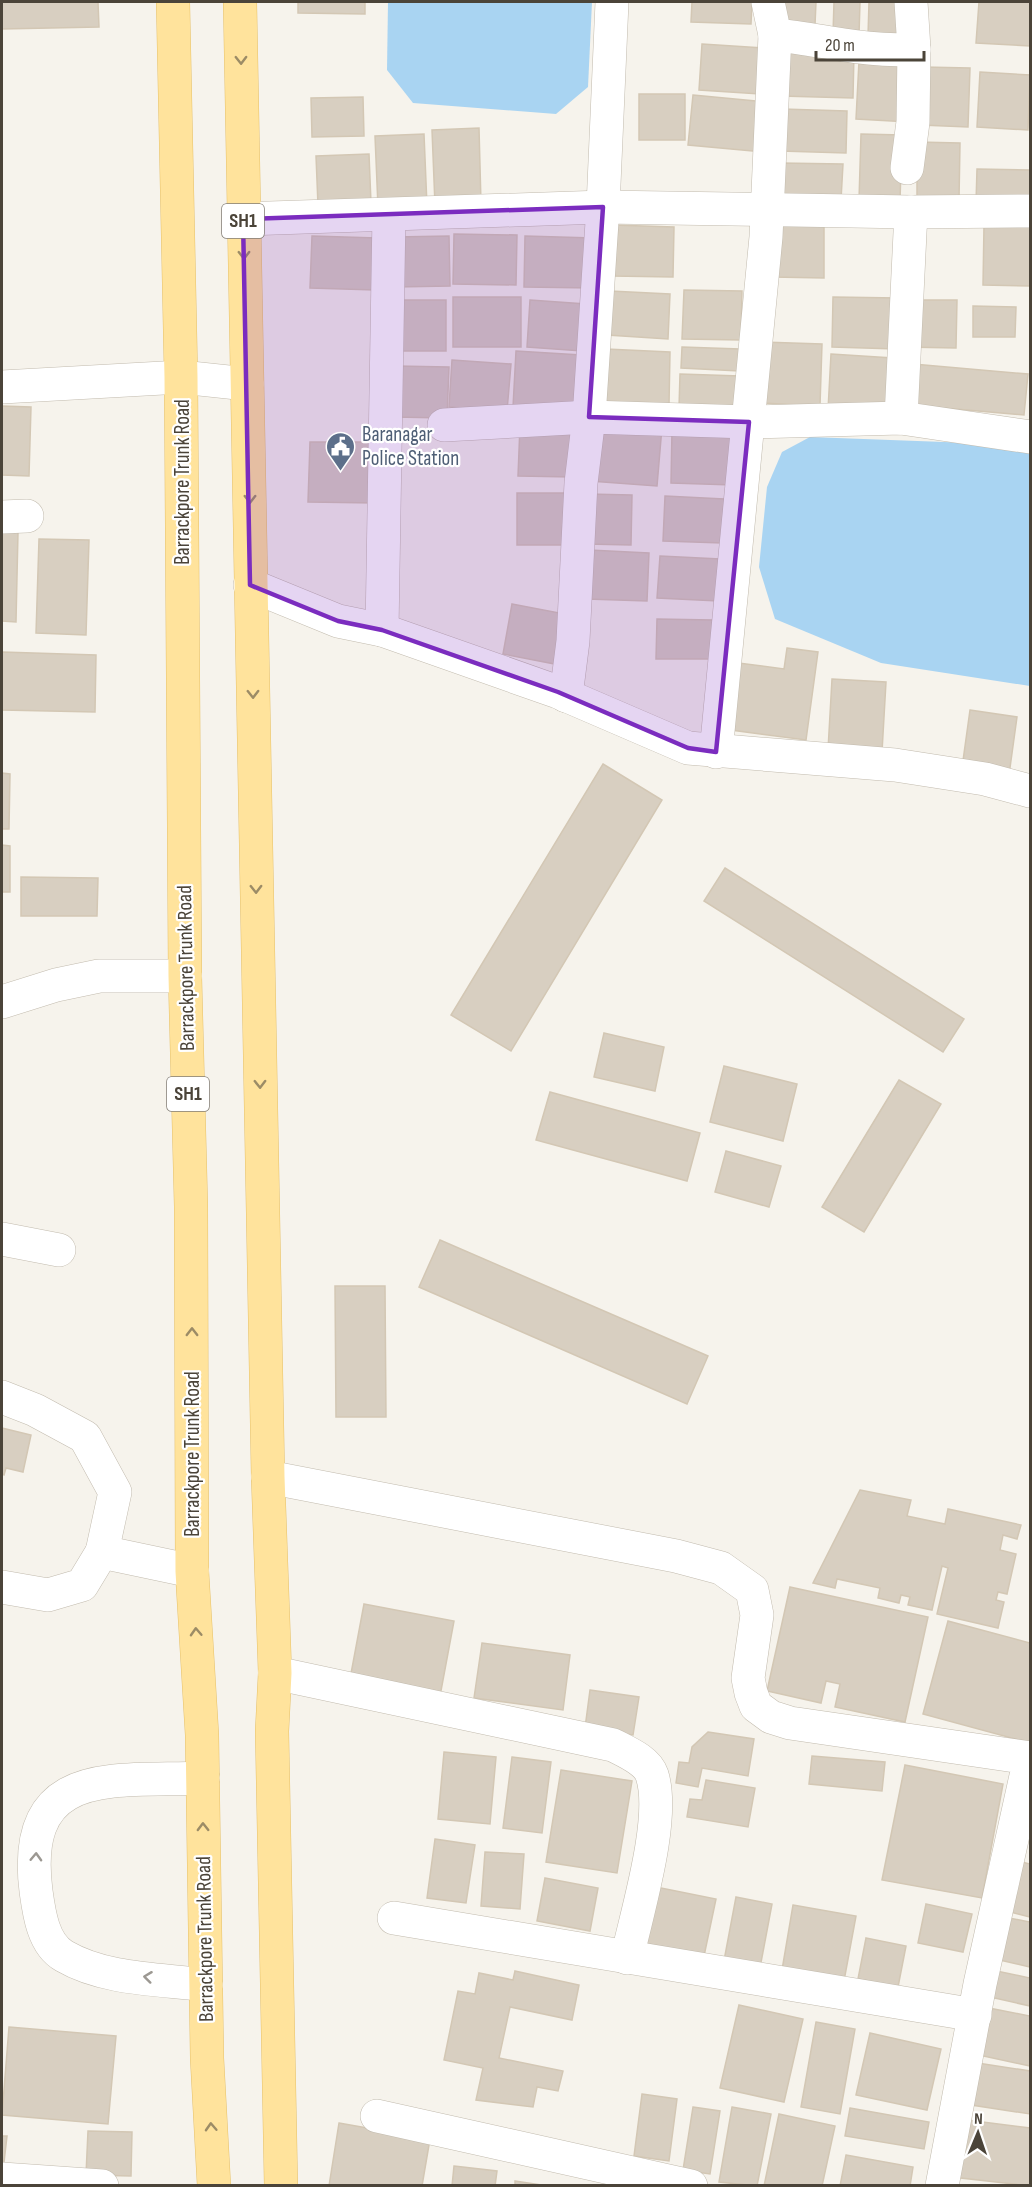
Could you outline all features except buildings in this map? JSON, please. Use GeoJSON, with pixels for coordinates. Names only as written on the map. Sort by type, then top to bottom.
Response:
{"type":"FeatureCollection","features":[{"type":"Feature","properties":{"kind":"main road","name":"Barrackpore Trunk Road"},"geometry":{"type":"LineString","coordinates":[[173,2],[181,377],[185,976],[191,1206],[192,1571],[203,1778],[206,1985],[213,2186]]}},
{"type":"Feature","properties":{"kind":"main road","name":"SH1"},"geometry":{"type":"LineString","coordinates":[[240,2],[268,1477],[275,1673],[272,1731],[281,2186]]}},
{"type":"Feature","properties":{"kind":"street"},"geometry":{"type":"LineString","coordinates":[[566,696],[573,641],[581,483],[603,207],[612,2]]}},
{"type":"Feature","properties":{"kind":"street"},"geometry":{"type":"LineString","coordinates":[[716,752],[768,210],[775,35],[768,2]]}},
{"type":"Feature","properties":{"kind":"street"},"geometry":{"type":"LineString","coordinates":[[907,168],[913,122],[914,49],[911,2]]}},
{"type":"Feature","properties":{"kind":"street"},"geometry":{"type":"LineString","coordinates":[[775,35],[867,49],[914,49]]}},
{"type":"Feature","properties":{"kind":"street"},"geometry":{"type":"LineString","coordinates":[[243,219],[603,207],[1030,212]]}},
{"type":"Feature","properties":{"kind":"street"},"geometry":{"type":"LineString","coordinates":[[901,418],[911,212]]}},
{"type":"Feature","properties":{"kind":"street"},"geometry":{"type":"LineString","coordinates":[[382,630],[389,215]]}},
{"type":"Feature","properties":{"kind":"street"},"geometry":{"type":"LineString","coordinates":[[2,387],[181,377],[247,384]]}},
{"type":"Feature","properties":{"kind":"street"},"geometry":{"type":"LineString","coordinates":[[444,426],[588,417],[749,422],[901,418],[1030,437]]}},
{"type":"Feature","properties":{"kind":"street"},"geometry":{"type":"LineString","coordinates":[[250,585],[338,621],[382,630],[566,696],[657,737],[688,748],[895,765],[985,779],[1030,791]]}},
{"type":"Feature","properties":{"kind":"street"},"geometry":{"type":"LineString","coordinates":[[2,1002],[56,985],[99,976],[185,976]]}},
{"type":"Feature","properties":{"kind":"street"},"geometry":{"type":"LineString","coordinates":[[2,1239],[59,1250]]}},
{"type":"Feature","properties":{"kind":"street"},"geometry":{"type":"LineString","coordinates":[[2,1397],[35,1410],[85,1437],[115,1492],[102,1552],[82,1586],[48,1595],[2,1587]]}},
{"type":"Feature","properties":{"kind":"street"},"geometry":{"type":"LineString","coordinates":[[268,1477],[721,1568],[752,1590],[757,1615],[748,1678],[756,1706],[771,1717],[790,1723],[1030,1758],[975,2015],[942,2186]]}},
{"type":"Feature","properties":{"kind":"street"},"geometry":{"type":"LineString","coordinates":[[102,1552],[192,1571]]}},
{"type":"Feature","properties":{"kind":"street"},"geometry":{"type":"LineString","coordinates":[[275,1673],[613,1745],[641,1761],[652,1774],[656,1800],[654,1831],[627,1958]]}},
{"type":"Feature","properties":{"kind":"street"},"geometry":{"type":"LineString","coordinates":[[203,1778],[96,1784],[74,1789],[60,1796],[49,1808],[40,1827],[35,1853],[40,1914],[47,1937],[61,1954],[94,1970],[206,1985]]}},
{"type":"Feature","properties":{"kind":"street"},"geometry":{"type":"LineString","coordinates":[[394,1918],[975,2015]]}},
{"type":"Feature","properties":{"kind":"street"},"geometry":{"type":"LineString","coordinates":[[377,2116],[691,2186]]}},
{"type":"Feature","properties":{"kind":"street"},"geometry":{"type":"LineString","coordinates":[[2,2180],[102,2186]]}},
{"type":"Feature","properties":{"kind":"highlighted area"},"geometry":{"type":"Polygon","coordinates":[[[603,207],[589,417],[749,422],[716,752],[688,748],[558,692],[382,630],[338,621],[250,585],[243,219],[603,207]]]}},
{"type":"Feature","properties":{"kind":"water"},"geometry":{"type":"Polygon","coordinates":[[[388,2],[592,2],[588,87],[556,114],[413,103],[387,70],[388,2]]]}},
{"type":"Feature","properties":{"kind":"water"},"geometry":{"type":"Polygon","coordinates":[[[810,437],[971,443],[1030,451],[1030,686],[881,663],[775,619],[759,567],[767,487],[782,452],[810,437]]]}},
{"type":"Feature","properties":{"kind":"place","name":"Baranagar Police Station"},"geometry":{"type":"Point","coordinates":[341,472]}}]}
